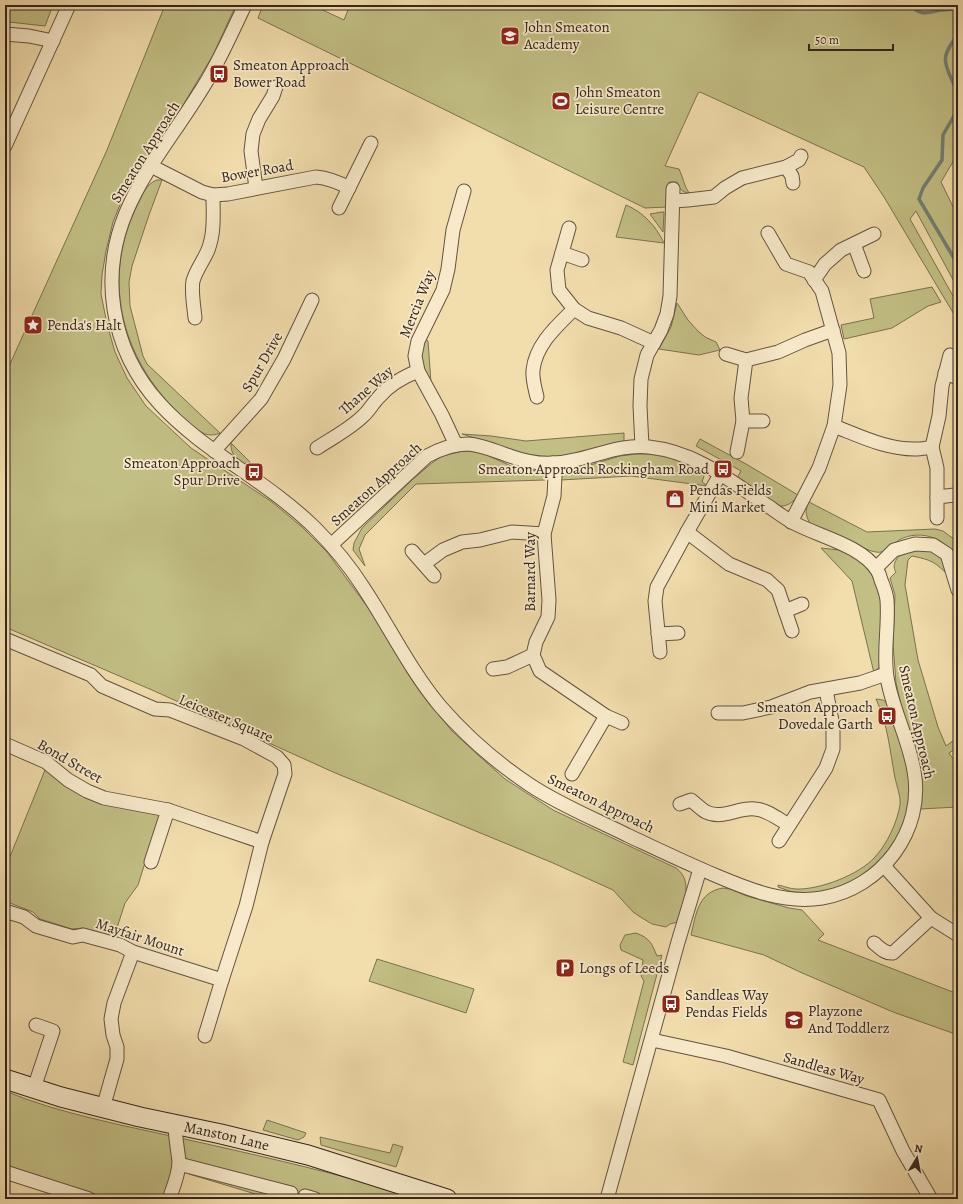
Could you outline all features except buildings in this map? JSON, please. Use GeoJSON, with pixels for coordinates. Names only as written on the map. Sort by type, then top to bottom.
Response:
{"type":"FeatureCollection","features":[{"type":"Feature","properties":{"kind":"street"},"geometry":{"type":"LineString","coordinates":[[5,146],[69,5]]}},
{"type":"Feature","properties":{"kind":"street","name":"Smeaton Approach"},"geometry":{"type":"LineString","coordinates":[[245,5],[203,88],[151,166],[128,206],[114,250],[112,264],[112,287],[117,324],[121,339],[133,367],[149,392],[169,415],[214,451],[275,494],[297,512],[332,545],[366,590],[419,678],[442,708],[479,746],[526,783],[552,799],[700,869],[752,890],[775,896],[801,900],[824,898],[841,893],[863,883],[876,874],[892,858],[903,842],[910,825],[916,800],[916,784],[912,761],[894,705],[886,674],[887,596],[876,568],[860,552],[791,522],[721,473],[688,455],[666,449],[642,446],[626,447],[575,461],[537,463],[469,444],[443,448],[427,456],[332,545]]}},
{"type":"Feature","properties":{"kind":"street"},"geometry":{"type":"LineString","coordinates":[[5,34],[29,36],[53,41]]}},
{"type":"Feature","properties":{"kind":"street"},"geometry":{"type":"LineString","coordinates":[[256,188],[251,151],[253,134],[259,119],[273,96],[276,88]]}},
{"type":"Feature","properties":{"kind":"street"},"geometry":{"type":"LineString","coordinates":[[339,208],[371,143]]}},
{"type":"Feature","properties":{"kind":"street"},"geometry":{"type":"LineString","coordinates":[[642,446],[640,406],[641,379],[647,355],[661,330],[667,314],[670,296],[673,195],[688,200],[714,197],[725,188],[742,178],[786,167],[799,160],[801,156]]}},
{"type":"Feature","properties":{"kind":"street","name":"Bower Road"},"geometry":{"type":"LineString","coordinates":[[151,166],[202,192],[213,195],[228,194],[316,177],[333,180],[349,188]]}},
{"type":"Feature","properties":{"kind":"street"},"geometry":{"type":"LineString","coordinates":[[786,167],[792,176],[793,183]]}},
{"type":"Feature","properties":{"kind":"street","name":"Mercia Way"},"geometry":{"type":"LineString","coordinates":[[456,445],[442,415],[418,371],[415,356],[418,341],[443,290],[448,270],[453,230],[464,191]]}},
{"type":"Feature","properties":{"kind":"street"},"geometry":{"type":"LineString","coordinates":[[194,318],[193,282],[208,250],[212,237],[214,219],[213,195]]}},
{"type":"Feature","properties":{"kind":"street"},"geometry":{"type":"LineString","coordinates":[[569,228],[558,270],[559,290],[574,310],[588,318],[621,328],[654,343]]}},
{"type":"Feature","properties":{"kind":"street"},"geometry":{"type":"LineString","coordinates":[[768,233],[786,264],[809,272],[822,291],[839,353],[840,385],[834,426],[819,468],[791,522]]}},
{"type":"Feature","properties":{"kind":"street"},"geometry":{"type":"LineString","coordinates":[[814,280],[825,264],[841,250],[874,234]]}},
{"type":"Feature","properties":{"kind":"street"},"geometry":{"type":"LineString","coordinates":[[854,244],[864,271]]}},
{"type":"Feature","properties":{"kind":"street"},"geometry":{"type":"LineString","coordinates":[[562,253],[582,260]]}},
{"type":"Feature","properties":{"kind":"street","name":"Spur Drive"},"geometry":{"type":"LineString","coordinates":[[214,451],[261,399],[284,359],[312,300]]}},
{"type":"Feature","properties":{"kind":"street"},"geometry":{"type":"LineString","coordinates":[[537,397],[534,385],[533,370],[539,351],[550,334],[574,310]]}},
{"type":"Feature","properties":{"kind":"street"},"geometry":{"type":"LineString","coordinates":[[726,354],[746,360],[778,352],[833,330]]}},
{"type":"Feature","properties":{"kind":"street"},"geometry":{"type":"LineString","coordinates":[[937,518],[937,468],[932,447],[939,416],[942,386],[950,355]]}},
{"type":"Feature","properties":{"kind":"street"},"geometry":{"type":"LineString","coordinates":[[736,452],[743,421],[742,398],[746,360]]}},
{"type":"Feature","properties":{"kind":"street","name":"Thane Way"},"geometry":{"type":"LineString","coordinates":[[317,448],[365,415],[380,396],[390,387],[403,378],[418,371]]}},
{"type":"Feature","properties":{"kind":"street"},"geometry":{"type":"LineString","coordinates":[[945,373],[958,378]]}},
{"type":"Feature","properties":{"kind":"street"},"geometry":{"type":"LineString","coordinates":[[743,421],[763,421]]}},
{"type":"Feature","properties":{"kind":"street"},"geometry":{"type":"LineString","coordinates":[[834,426],[871,440],[898,448],[918,450],[932,447]]}},
{"type":"Feature","properties":{"kind":"street","name":"Barnard Way"},"geometry":{"type":"LineString","coordinates":[[533,655],[536,642],[548,617],[549,600],[544,534],[554,496],[555,476],[553,463]]}},
{"type":"Feature","properties":{"kind":"street"},"geometry":{"type":"LineString","coordinates":[[660,652],[655,601],[657,587],[721,473]]}},
{"type":"Feature","properties":{"kind":"street"},"geometry":{"type":"LineString","coordinates":[[937,497],[955,495]]}},
{"type":"Feature","properties":{"kind":"street"},"geometry":{"type":"LineString","coordinates":[[424,564],[443,550],[462,542],[480,540],[512,532],[544,534]]}},
{"type":"Feature","properties":{"kind":"street"},"geometry":{"type":"LineString","coordinates":[[687,532],[729,564],[766,580],[778,590],[792,631]]}},
{"type":"Feature","properties":{"kind":"street"},"geometry":{"type":"LineString","coordinates":[[876,568],[894,550],[915,544],[933,545],[947,554],[958,590]]}},
{"type":"Feature","properties":{"kind":"street"},"geometry":{"type":"LineString","coordinates":[[412,551],[434,576]]}},
{"type":"Feature","properties":{"kind":"street"},"geometry":{"type":"LineString","coordinates":[[785,611],[802,604]]}},
{"type":"Feature","properties":{"kind":"street"},"geometry":{"type":"LineString","coordinates":[[658,634],[678,633]]}},
{"type":"Feature","properties":{"kind":"street","name":"Leicester Square"},"geometry":{"type":"LineString","coordinates":[[5,639],[91,675],[102,686],[155,709],[170,710],[244,739],[277,757],[284,765],[284,774],[262,842],[246,906],[205,1036]]}},
{"type":"Feature","properties":{"kind":"street"},"geometry":{"type":"LineString","coordinates":[[493,669],[507,667],[533,655],[540,671],[606,716],[622,723]]}},
{"type":"Feature","properties":{"kind":"street"},"geometry":{"type":"LineString","coordinates":[[718,713],[743,713],[771,707],[810,692],[860,683],[886,674]]}},
{"type":"Feature","properties":{"kind":"street"},"geometry":{"type":"LineString","coordinates":[[779,841],[826,768],[833,749],[833,726],[826,690]]}},
{"type":"Feature","properties":{"kind":"street"},"geometry":{"type":"LineString","coordinates":[[572,774],[606,716]]}},
{"type":"Feature","properties":{"kind":"street","name":"Bond Street"},"geometry":{"type":"LineString","coordinates":[[5,744],[46,762],[68,780],[87,791],[104,798],[168,810],[262,842]]}},
{"type":"Feature","properties":{"kind":"street"},"geometry":{"type":"LineString","coordinates":[[680,804],[691,800],[706,812],[722,815],[755,809],[768,812],[789,825]]}},
{"type":"Feature","properties":{"kind":"street"},"geometry":{"type":"LineString","coordinates":[[151,862],[168,810]]}},
{"type":"Feature","properties":{"kind":"street"},"geometry":{"type":"LineString","coordinates":[[884,866],[931,918],[958,935]]}},
{"type":"Feature","properties":{"kind":"street"},"geometry":{"type":"LineString","coordinates":[[607,1199],[700,869]]}},
{"type":"Feature","properties":{"kind":"street","name":"Mayfair Mount"},"geometry":{"type":"LineString","coordinates":[[5,911],[24,917],[36,926],[73,936],[88,936],[120,945],[133,952],[222,980]]}},
{"type":"Feature","properties":{"kind":"street"},"geometry":{"type":"LineString","coordinates":[[874,943],[887,953],[893,953],[931,918]]}},
{"type":"Feature","properties":{"kind":"street"},"geometry":{"type":"LineString","coordinates":[[103,1108],[117,1059],[117,1047],[112,1035],[111,1019],[114,1003],[133,952]]}},
{"type":"Feature","properties":{"kind":"street"},"geometry":{"type":"LineString","coordinates":[[34,1088],[53,1031],[36,1025]]}},
{"type":"Feature","properties":{"kind":"street","name":"Sandleas Way"},"geometry":{"type":"LineString","coordinates":[[652,1040],[726,1056],[879,1100],[903,1151],[931,1199]]}},
{"type":"Feature","properties":{"kind":"street","name":"Manston Lane"},"geometry":{"type":"LineString","coordinates":[[5,1079],[61,1097],[103,1108],[308,1155],[447,1199]]}},
{"type":"Feature","properties":{"kind":"street"},"geometry":{"type":"LineString","coordinates":[[170,1199],[179,1164],[175,1124]]}},
{"type":"Feature","properties":{"kind":"street"},"geometry":{"type":"LineString","coordinates":[[179,1164],[291,1193]]}},
{"type":"Feature","properties":{"kind":"street"},"geometry":{"type":"LineString","coordinates":[[5,1172],[89,1199]]}},
{"type":"Feature","properties":{"kind":"shaded area"},"geometry":{"type":"Polygon","coordinates":[[[5,5],[53,5],[45,26],[9,22],[8,27],[5,27],[5,5]]]}},
{"type":"Feature","properties":{"kind":"shaded area"},"geometry":{"type":"Polygon","coordinates":[[[165,5],[236,5],[213,55],[182,107],[124,195],[113,222],[102,275],[101,294],[107,324],[115,352],[127,378],[146,406],[191,448],[272,502],[302,527],[327,552],[369,609],[407,672],[428,702],[452,731],[478,755],[505,779],[553,810],[676,868],[685,879],[686,886],[686,893],[678,922],[670,924],[666,927],[652,924],[633,912],[613,890],[553,863],[333,772],[152,690],[5,627],[5,375],[107,150],[165,5]]]}},
{"type":"Feature","properties":{"kind":"shaded area","name":"John Smeaton Leisure Centre"},"geometry":{"type":"Polygon","coordinates":[[[263,5],[312,5],[344,20],[350,5],[958,5],[958,148],[957,155],[941,182],[958,217],[958,289],[916,211],[910,219],[958,305],[958,321],[884,197],[864,167],[700,92],[698,93],[665,166],[679,169],[689,193],[681,190],[677,182],[669,182],[667,207],[645,208],[258,18],[263,5]]]}},
{"type":"Feature","properties":{"kind":"shaded area"},"geometry":{"type":"Polygon","coordinates":[[[157,180],[162,180],[132,266],[129,282],[130,306],[143,356],[147,364],[220,433],[214,435],[200,432],[163,397],[146,373],[133,348],[124,321],[120,294],[120,265],[125,237],[144,191],[157,180]]]}},
{"type":"Feature","properties":{"kind":"shaded area"},"geometry":{"type":"Polygon","coordinates":[[[626,205],[638,212],[653,225],[664,243],[616,237],[626,205]]]}},
{"type":"Feature","properties":{"kind":"shaded area"},"geometry":{"type":"Polygon","coordinates":[[[664,212],[663,232],[650,214],[664,212]]]}},
{"type":"Feature","properties":{"kind":"shaded area"},"geometry":{"type":"Polygon","coordinates":[[[932,287],[941,302],[928,306],[892,328],[844,339],[841,325],[874,318],[870,299],[932,287]]]}},
{"type":"Feature","properties":{"kind":"shaded area"},"geometry":{"type":"Polygon","coordinates":[[[677,303],[688,320],[698,331],[705,337],[716,342],[720,350],[699,355],[659,349],[671,327],[677,303]]]}},
{"type":"Feature","properties":{"kind":"shaded area"},"geometry":{"type":"Polygon","coordinates":[[[426,339],[428,341],[431,383],[423,366],[421,357],[426,339]]]}},
{"type":"Feature","properties":{"kind":"shaded area"},"geometry":{"type":"Polygon","coordinates":[[[624,433],[624,442],[587,454],[539,459],[462,434],[526,441],[624,433]]]}},
{"type":"Feature","properties":{"kind":"shaded area"},"geometry":{"type":"Polygon","coordinates":[[[700,439],[798,495],[787,505],[774,505],[737,478],[741,471],[696,446],[700,439]]]}},
{"type":"Feature","properties":{"kind":"shaded area"},"geometry":{"type":"Polygon","coordinates":[[[231,443],[250,462],[248,466],[238,460],[232,451],[231,443]]]}},
{"type":"Feature","properties":{"kind":"shaded area"},"geometry":{"type":"Polygon","coordinates":[[[463,451],[480,452],[511,466],[526,470],[542,471],[545,480],[416,484],[365,535],[359,549],[365,566],[353,550],[354,543],[362,528],[413,479],[432,463],[442,456],[463,451]]]}},
{"type":"Feature","properties":{"kind":"shaded area"},"geometry":{"type":"Polygon","coordinates":[[[653,454],[675,458],[703,471],[705,473],[702,482],[708,486],[631,476],[561,480],[562,474],[570,468],[587,466],[620,456],[653,454]]]}},
{"type":"Feature","properties":{"kind":"shaded area"},"geometry":{"type":"Polygon","coordinates":[[[809,502],[867,532],[935,529],[943,531],[958,542],[958,561],[954,553],[948,547],[933,538],[925,536],[916,535],[907,537],[899,540],[882,552],[869,550],[811,525],[806,514],[806,508],[809,502]]]}},
{"type":"Feature","properties":{"kind":"shaded area"},"geometry":{"type":"Polygon","coordinates":[[[928,547],[944,557],[949,576],[933,562],[912,556],[908,560],[905,585],[918,660],[938,727],[946,746],[954,740],[958,747],[949,753],[958,766],[958,807],[920,809],[921,793],[896,683],[893,644],[895,595],[890,578],[896,572],[894,569],[895,562],[902,554],[910,549],[928,547]]]}},
{"type":"Feature","properties":{"kind":"shaded area"},"geometry":{"type":"Polygon","coordinates":[[[821,548],[839,550],[851,554],[867,565],[883,595],[880,666],[874,673],[852,581],[821,548]]]}},
{"type":"Feature","properties":{"kind":"shaded area"},"geometry":{"type":"Polygon","coordinates":[[[876,699],[883,700],[889,706],[893,724],[908,758],[912,791],[903,831],[879,865],[841,889],[819,894],[795,893],[778,887],[778,885],[794,889],[805,889],[838,880],[868,864],[887,840],[897,819],[900,799],[886,728],[876,699]]]}},
{"type":"Feature","properties":{"kind":"shaded area"},"geometry":{"type":"Polygon","coordinates":[[[45,770],[160,815],[138,885],[125,903],[114,937],[83,928],[72,929],[40,919],[33,912],[5,901],[5,869],[45,770]]]}},
{"type":"Feature","properties":{"kind":"shaded area"},"geometry":{"type":"Polygon","coordinates":[[[723,888],[789,908],[802,910],[824,934],[818,940],[958,994],[958,1035],[893,1012],[764,955],[691,935],[697,912],[703,899],[715,890],[723,888]]]}},
{"type":"Feature","properties":{"kind":"shaded area"},"geometry":{"type":"Polygon","coordinates":[[[636,933],[650,942],[657,956],[662,955],[633,1065],[623,1062],[644,981],[641,976],[643,960],[621,950],[620,945],[625,935],[636,933]]]}},
{"type":"Feature","properties":{"kind":"shaded area"},"geometry":{"type":"Polygon","coordinates":[[[377,959],[474,989],[466,1013],[369,981],[377,959]]]}},
{"type":"Feature","properties":{"kind":"shaded area"},"geometry":{"type":"Polygon","coordinates":[[[5,1091],[70,1113],[301,1166],[361,1181],[420,1199],[272,1199],[189,1174],[184,1166],[179,1164],[162,1199],[109,1199],[5,1165],[5,1091]]]}},
{"type":"Feature","properties":{"kind":"shaded area"},"geometry":{"type":"Polygon","coordinates":[[[267,1120],[306,1133],[304,1137],[298,1140],[263,1130],[267,1120]]]}},
{"type":"Feature","properties":{"kind":"shaded area"},"geometry":{"type":"Polygon","coordinates":[[[320,1137],[390,1153],[393,1144],[403,1147],[396,1167],[321,1145],[320,1137]]]}},
{"type":"Feature","properties":{"kind":"waterway"},"geometry":{"type":"LineString","coordinates":[[912,5],[918,11],[925,13],[952,9],[958,11]]}},
{"type":"Feature","properties":{"kind":"waterway"},"geometry":{"type":"LineString","coordinates":[[958,34],[947,52],[945,61],[958,94]]}},
{"type":"Feature","properties":{"kind":"waterway"},"geometry":{"type":"LineString","coordinates":[[958,102],[955,114],[943,135],[942,160],[923,188],[919,199],[958,265]]}},
{"type":"Feature","properties":{"kind":"place","name":"John Smeaton Academy"},"geometry":{"type":"Point","coordinates":[510,36]}},
{"type":"Feature","properties":{"kind":"place","name":"Smeaton Approach Bower Road"},"geometry":{"type":"Point","coordinates":[219,74]}},
{"type":"Feature","properties":{"kind":"place","name":"John Smeaton Leisure Centre"},"geometry":{"type":"Point","coordinates":[561,101]}},
{"type":"Feature","properties":{"kind":"place","name":"Penda's Halt"},"geometry":{"type":"Point","coordinates":[33,325]}},
{"type":"Feature","properties":{"kind":"place","name":"Smeaton Approach Rockingham Road"},"geometry":{"type":"Point","coordinates":[723,469]}},
{"type":"Feature","properties":{"kind":"place","name":"Smeaton Approach Spur Drive"},"geometry":{"type":"Point","coordinates":[254,472]}},
{"type":"Feature","properties":{"kind":"place","name":"Pendas Fields Mini Market"},"geometry":{"type":"Point","coordinates":[675,499]}},
{"type":"Feature","properties":{"kind":"place","name":"Smeaton Approach Dovedale Garth"},"geometry":{"type":"Point","coordinates":[887,716]}},
{"type":"Feature","properties":{"kind":"place","name":"Longs of Leeds"},"geometry":{"type":"Point","coordinates":[565,968]}},
{"type":"Feature","properties":{"kind":"place","name":"Sandleas Way Pendas Fields"},"geometry":{"type":"Point","coordinates":[671,1004]}},
{"type":"Feature","properties":{"kind":"place","name":"Playzone And Toddlerz"},"geometry":{"type":"Point","coordinates":[794,1020]}}]}
